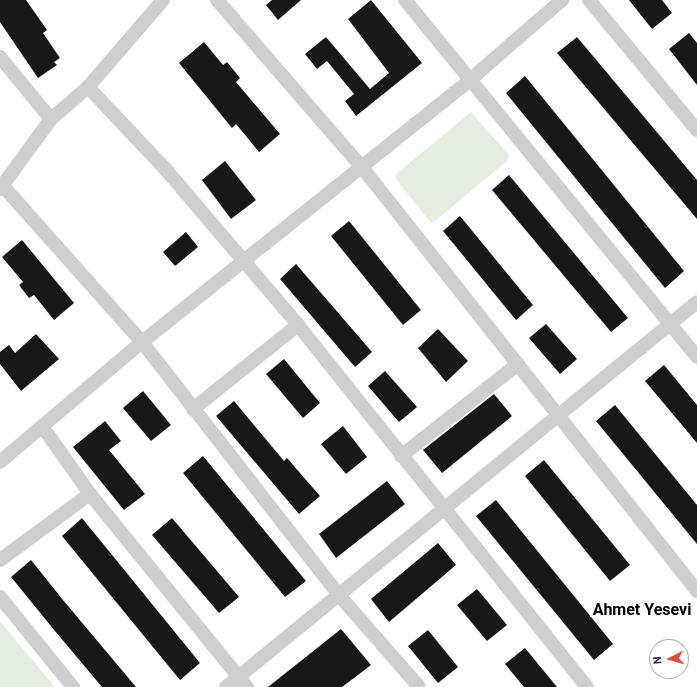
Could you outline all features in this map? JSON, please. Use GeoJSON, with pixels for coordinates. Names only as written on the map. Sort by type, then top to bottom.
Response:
{"type":"FeatureCollection","features":[{"type":"Feature","properties":{"kind":"street"},"geometry":{"type":"LineString","coordinates":[[163,0],[88,86],[51,119],[1,188],[142,342],[193,410],[338,594],[419,687]]}},
{"type":"Feature","properties":{"kind":"street"},"geometry":{"type":"LineString","coordinates":[[217,0],[361,166],[697,591]]}},
{"type":"Feature","properties":{"kind":"street"},"geometry":{"type":"LineString","coordinates":[[405,0],[697,357]]}},
{"type":"Feature","properties":{"kind":"street"},"geometry":{"type":"LineString","coordinates":[[0,462],[142,342],[471,79],[562,0]]}},
{"type":"Feature","properties":{"kind":"street"},"geometry":{"type":"LineString","coordinates":[[588,0],[697,130]]}},
{"type":"Feature","properties":{"kind":"street"},"geometry":{"type":"LineString","coordinates":[[0,57],[51,119]]}},
{"type":"Feature","properties":{"kind":"street"},"geometry":{"type":"LineString","coordinates":[[88,86],[168,172],[241,262],[298,325],[583,686]]}},
{"type":"Feature","properties":{"kind":"street"},"geometry":{"type":"LineString","coordinates":[[226,687],[242,682],[338,594],[556,413],[697,302]]}},
{"type":"Feature","properties":{"kind":"street"},"geometry":{"type":"LineString","coordinates":[[193,410],[298,325]]}},
{"type":"Feature","properties":{"kind":"street"},"geometry":{"type":"LineString","coordinates":[[401,456],[518,364]]}},
{"type":"Feature","properties":{"kind":"street"},"geometry":{"type":"LineString","coordinates":[[42,426],[90,494],[242,682]]}},
{"type":"Feature","properties":{"kind":"street"},"geometry":{"type":"LineString","coordinates":[[0,560],[90,494]]}},
{"type":"Feature","properties":{"kind":"street"},"geometry":{"type":"LineString","coordinates":[[0,597],[73,687]]}},
{"type":"Feature","properties":{"kind":"shaded area"},"geometry":{"type":"Polygon","coordinates":[[[471,112],[509,155],[508,160],[434,222],[430,222],[395,178],[396,174],[471,112]]]}},
{"type":"Feature","properties":{"kind":"shaded area"},"geometry":{"type":"Polygon","coordinates":[[[0,621],[55,687],[0,687],[0,621]]]}},
{"type":"Feature","properties":{"kind":"building"},"geometry":{"type":"Polygon","coordinates":[[[0,0],[26,0],[47,30],[43,33],[60,58],[54,62],[57,65],[38,78],[0,22],[0,0]]]}},
{"type":"Feature","properties":{"kind":"building"},"geometry":{"type":"Polygon","coordinates":[[[272,0],[301,0],[278,20],[266,5],[272,0]]]}},
{"type":"Feature","properties":{"kind":"building"},"geometry":{"type":"Polygon","coordinates":[[[371,0],[422,63],[356,116],[345,101],[354,94],[327,61],[317,69],[305,54],[326,37],[370,89],[389,73],[348,19],[371,0]]]}},
{"type":"Feature","properties":{"kind":"building"},"geometry":{"type":"Polygon","coordinates":[[[629,0],[662,0],[672,13],[652,29],[629,0]]]}},
{"type":"Feature","properties":{"kind":"building"},"geometry":{"type":"Polygon","coordinates":[[[689,33],[697,43],[697,85],[669,49],[689,33]]]}},
{"type":"Feature","properties":{"kind":"building"},"geometry":{"type":"Polygon","coordinates":[[[577,37],[697,180],[697,219],[557,53],[577,37]]]}},
{"type":"Feature","properties":{"kind":"building"},"geometry":{"type":"Polygon","coordinates":[[[204,42],[223,65],[227,62],[240,78],[236,82],[280,134],[259,152],[236,124],[232,128],[179,63],[204,42]]]}},
{"type":"Feature","properties":{"kind":"building"},"geometry":{"type":"Polygon","coordinates":[[[525,76],[684,271],[665,288],[506,93],[525,76]]]}},
{"type":"Feature","properties":{"kind":"building"},"geometry":{"type":"Polygon","coordinates":[[[225,161],[256,200],[231,219],[202,180],[225,161]]]}},
{"type":"Feature","properties":{"kind":"building"},"geometry":{"type":"Polygon","coordinates":[[[509,175],[628,318],[611,332],[492,190],[509,175]]]}},
{"type":"Feature","properties":{"kind":"building"},"geometry":{"type":"Polygon","coordinates":[[[460,216],[533,305],[516,320],[443,231],[460,216]]]}},
{"type":"Feature","properties":{"kind":"building"},"geometry":{"type":"Polygon","coordinates":[[[349,221],[421,310],[403,325],[331,236],[349,221]]]}},
{"type":"Feature","properties":{"kind":"building"},"geometry":{"type":"Polygon","coordinates":[[[186,232],[198,247],[175,266],[163,252],[186,232]]]}},
{"type":"Feature","properties":{"kind":"building"},"geometry":{"type":"Polygon","coordinates":[[[22,240],[74,303],[54,320],[34,295],[29,298],[19,285],[23,282],[2,257],[22,240]]]}},
{"type":"Feature","properties":{"kind":"building"},"geometry":{"type":"Polygon","coordinates":[[[296,264],[372,352],[355,367],[280,279],[296,264]]]}},
{"type":"Feature","properties":{"kind":"building"},"geometry":{"type":"Polygon","coordinates":[[[546,324],[577,359],[560,374],[529,338],[546,324]]]}},
{"type":"Feature","properties":{"kind":"building"},"geometry":{"type":"Polygon","coordinates":[[[438,329],[468,361],[446,382],[418,348],[438,329]]]}},
{"type":"Feature","properties":{"kind":"building"},"geometry":{"type":"Polygon","coordinates":[[[36,334],[59,359],[21,391],[0,364],[0,352],[9,345],[15,353],[36,334]]]}},
{"type":"Feature","properties":{"kind":"building"},"geometry":{"type":"Polygon","coordinates":[[[284,359],[320,403],[303,418],[266,374],[284,359]]]}},
{"type":"Feature","properties":{"kind":"building"},"geometry":{"type":"Polygon","coordinates":[[[664,365],[697,405],[697,443],[645,381],[664,365]]]}},
{"type":"Feature","properties":{"kind":"building"},"geometry":{"type":"Polygon","coordinates":[[[385,371],[417,407],[399,422],[368,386],[385,371]]]}},
{"type":"Feature","properties":{"kind":"building"},"geometry":{"type":"Polygon","coordinates":[[[143,391],[171,425],[151,441],[123,408],[143,391]]]}},
{"type":"Feature","properties":{"kind":"building"},"geometry":{"type":"Polygon","coordinates":[[[494,394],[512,416],[442,473],[423,450],[494,394]]]}},
{"type":"Feature","properties":{"kind":"building"},"geometry":{"type":"Polygon","coordinates":[[[234,401],[284,461],[287,458],[320,496],[299,514],[216,416],[234,401]]]}},
{"type":"Feature","properties":{"kind":"building"},"geometry":{"type":"Polygon","coordinates":[[[615,405],[697,505],[697,544],[596,421],[615,405]]]}},
{"type":"Feature","properties":{"kind":"building"},"geometry":{"type":"Polygon","coordinates":[[[105,421],[121,441],[109,450],[145,494],[124,510],[73,447],[105,421]]]}},
{"type":"Feature","properties":{"kind":"building"},"geometry":{"type":"Polygon","coordinates":[[[343,426],[367,457],[346,474],[321,444],[343,426]]]}},
{"type":"Feature","properties":{"kind":"building"},"geometry":{"type":"Polygon","coordinates":[[[203,456],[306,581],[285,597],[183,473],[203,456]]]}},
{"type":"Feature","properties":{"kind":"building"},"geometry":{"type":"Polygon","coordinates":[[[544,460],[630,565],[610,581],[525,476],[544,460]]]}},
{"type":"Feature","properties":{"kind":"building"},"geometry":{"type":"Polygon","coordinates":[[[387,481],[405,504],[336,558],[319,534],[387,481]]]}},
{"type":"Feature","properties":{"kind":"building"},"geometry":{"type":"Polygon","coordinates":[[[496,500],[613,644],[594,660],[476,516],[496,500]]]}},
{"type":"Feature","properties":{"kind":"building"},"geometry":{"type":"Polygon","coordinates":[[[82,518],[200,663],[180,680],[62,536],[82,518]]]}},
{"type":"Feature","properties":{"kind":"building"},"geometry":{"type":"Polygon","coordinates":[[[172,518],[239,597],[219,613],[152,535],[172,518]]]}},
{"type":"Feature","properties":{"kind":"building"},"geometry":{"type":"Polygon","coordinates":[[[438,543],[456,565],[389,622],[371,599],[438,543]]]}},
{"type":"Feature","properties":{"kind":"building"},"geometry":{"type":"Polygon","coordinates":[[[31,560],[136,687],[102,687],[55,631],[11,577],[31,560]]]}},
{"type":"Feature","properties":{"kind":"building"},"geometry":{"type":"Polygon","coordinates":[[[477,589],[507,625],[487,641],[457,605],[477,589]]]}},
{"type":"Feature","properties":{"kind":"building"},"geometry":{"type":"Polygon","coordinates":[[[341,629],[371,665],[342,687],[268,687],[341,629]]]}},
{"type":"Feature","properties":{"kind":"building"},"geometry":{"type":"Polygon","coordinates":[[[428,630],[458,667],[438,683],[408,646],[428,630]]]}},
{"type":"Feature","properties":{"kind":"building"},"geometry":{"type":"Polygon","coordinates":[[[525,648],[557,687],[524,687],[505,664],[525,648]]]}},
{"type":"Feature","properties":{"kind":"district","name":"Ahmet Yesevi"},"geometry":{"type":"Point","coordinates":[642,610]}}]}
